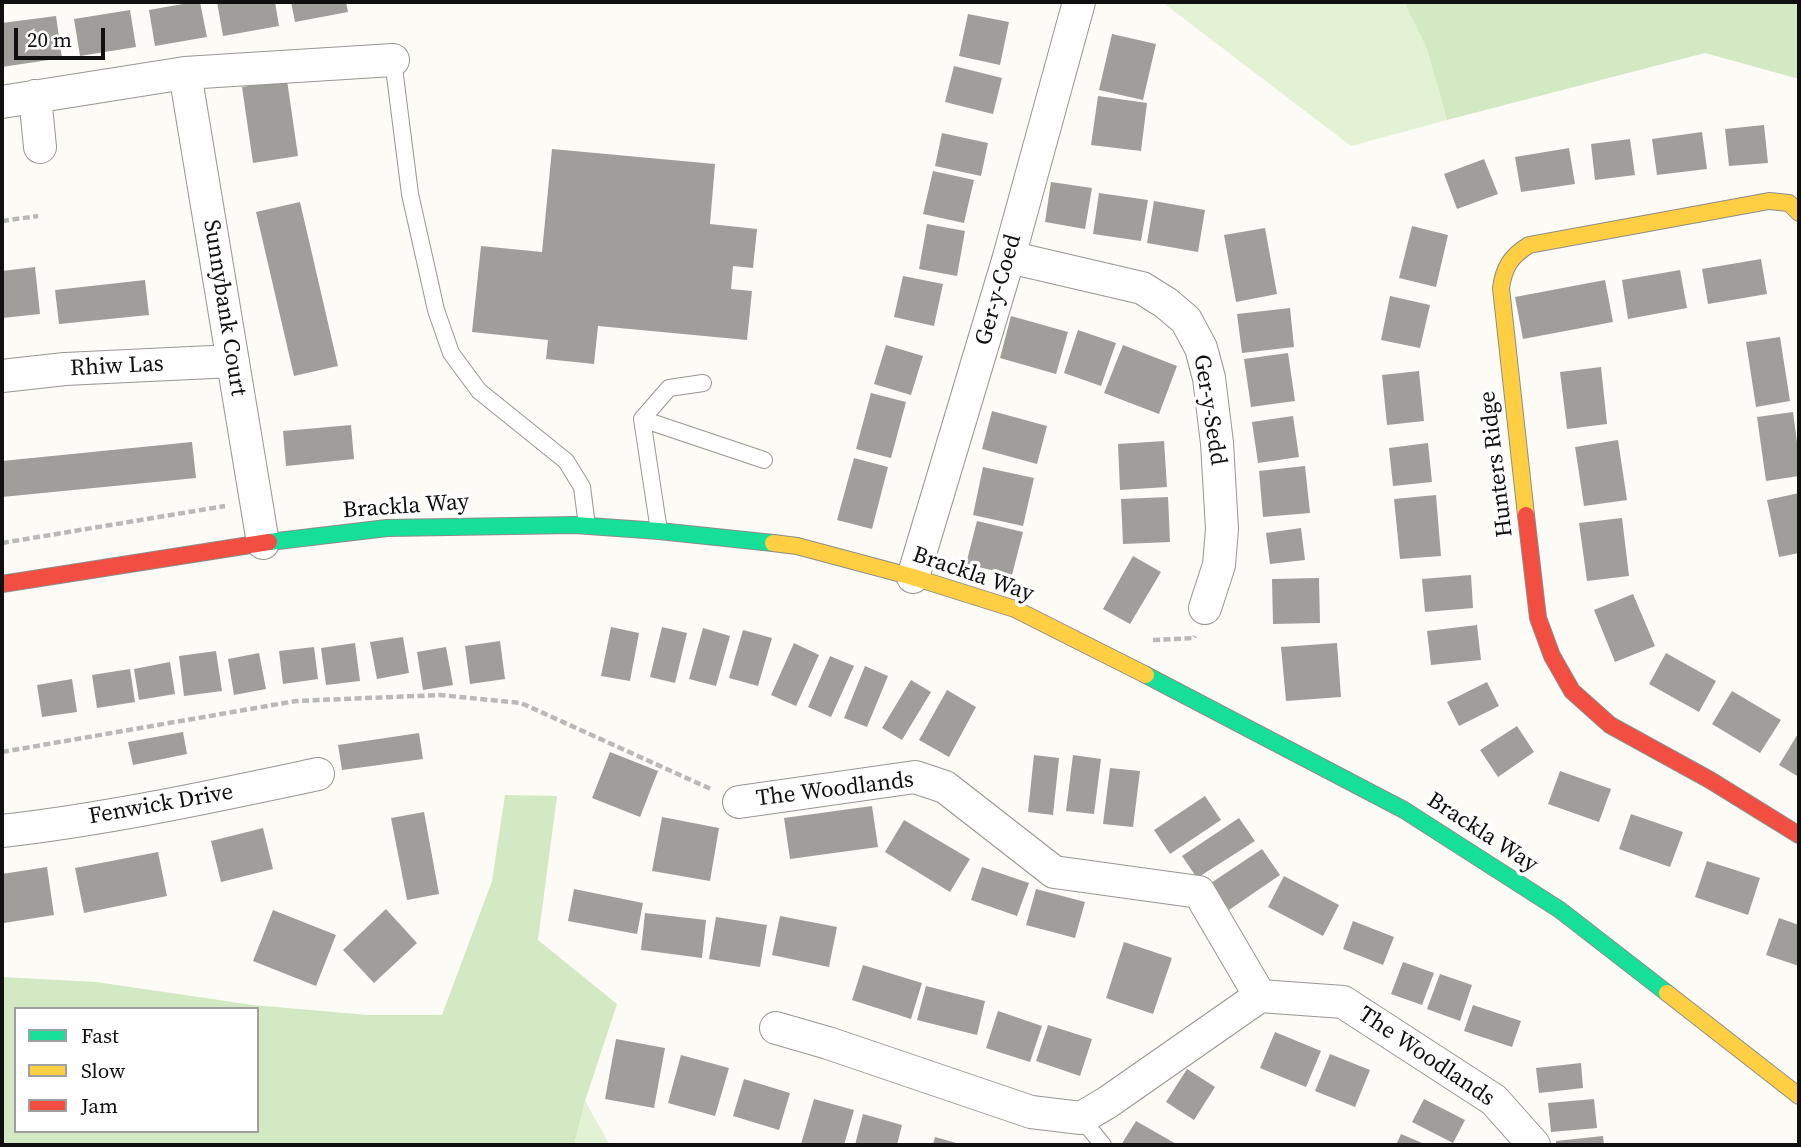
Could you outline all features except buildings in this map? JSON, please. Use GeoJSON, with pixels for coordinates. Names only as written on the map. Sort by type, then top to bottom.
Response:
{"type":"FeatureCollection","features":[{"type":"Feature","properties":{"kind":"street","name":"Ger-y-Coed"},"geometry":{"type":"LineString","coordinates":[[913,577],[1009,257],[1079,2]]}},
{"type":"Feature","properties":{"kind":"street"},"geometry":{"type":"LineString","coordinates":[[2,102],[185,73],[393,60]]}},
{"type":"Feature","properties":{"kind":"street","name":"Sunnybank Court"},"geometry":{"type":"LineString","coordinates":[[185,73],[262,543]]}},
{"type":"Feature","properties":{"kind":"street"},"geometry":{"type":"LineString","coordinates":[[35,96],[40,147]]}},
{"type":"Feature","properties":{"kind":"street","name":"Hunters Ridge"},"geometry":{"type":"LineString","coordinates":[[1799,213],[1788,203],[1769,201],[1529,245],[1511,256],[1503,272],[1501,288],[1538,618],[1552,656],[1572,691],[1610,725],[1710,780],[1799,835]]}},
{"type":"Feature","properties":{"kind":"street","name":"Ger-y-Sedd"},"geometry":{"type":"LineString","coordinates":[[1009,257],[1142,288],[1167,303],[1186,320],[1201,348],[1209,377],[1217,443],[1222,529],[1219,565],[1205,606]]}},
{"type":"Feature","properties":{"kind":"street","name":"Rhiw Las"},"geometry":{"type":"LineString","coordinates":[[2,376],[65,369],[233,362]]}},
{"type":"Feature","properties":{"kind":"street","name":"Brackla Way"},"geometry":{"type":"LineString","coordinates":[[2,584],[262,543],[387,528],[489,525],[587,526],[797,546],[913,577],[1015,609],[1404,810],[1560,910],[1799,1096]]}},
{"type":"Feature","properties":{"kind":"street","name":"Fenwick Drive"},"geometry":{"type":"LineString","coordinates":[[2,831],[52,825],[205,798],[318,774]]}},
{"type":"Feature","properties":{"kind":"street","name":"The Woodlands"},"geometry":{"type":"LineString","coordinates":[[739,802],[915,777],[945,787],[1054,872],[1199,892],[1259,996],[1343,1002],[1494,1100],[1534,1145]]}},
{"type":"Feature","properties":{"kind":"street"},"geometry":{"type":"LineString","coordinates":[[776,1028],[1031,1112],[1081,1118],[1259,996]]}},
{"type":"Feature","properties":{"kind":"lane"},"geometry":{"type":"LineString","coordinates":[[393,60],[410,194],[436,310],[451,353],[479,391],[566,461],[582,487],[587,526]]}},
{"type":"Feature","properties":{"kind":"lane"},"geometry":{"type":"LineString","coordinates":[[659,531],[642,419],[669,388],[703,383]]}},
{"type":"Feature","properties":{"kind":"lane"},"geometry":{"type":"LineString","coordinates":[[642,419],[764,460]]}},
{"type":"Feature","properties":{"kind":"lane"},"geometry":{"type":"LineString","coordinates":[[1081,1118],[1103,1145]]}},
{"type":"Feature","properties":{"kind":"path"},"geometry":{"type":"LineString","coordinates":[[2,220],[38,216]]}},
{"type":"Feature","properties":{"kind":"path"},"geometry":{"type":"LineString","coordinates":[[2,542],[256,501]]}},
{"type":"Feature","properties":{"kind":"path"},"geometry":{"type":"LineString","coordinates":[[1144,640],[1194,638],[1205,606]]}},
{"type":"Feature","properties":{"kind":"path"},"geometry":{"type":"LineString","coordinates":[[2,751],[296,701],[440,695],[521,703],[739,802]]}},
{"type":"Feature","properties":{"kind":"green space"},"geometry":{"type":"Polygon","coordinates":[[[1162,2],[1404,2],[1427,49],[1447,120],[1351,146],[1162,2]]]}},
{"type":"Feature","properties":{"kind":"green space"},"geometry":{"type":"Polygon","coordinates":[[[1404,2],[1799,2],[1799,79],[1705,53],[1447,120],[1427,49],[1404,2]]]}},
{"type":"Feature","properties":{"kind":"green space"},"geometry":{"type":"Polygon","coordinates":[[[505,795],[557,796],[538,940],[617,1004],[585,1101],[574,1145],[2,1145],[2,977],[96,982],[253,1005],[368,1015],[442,1015],[492,881],[505,795]]]}},
{"type":"Feature","properties":{"kind":"green space"},"geometry":{"type":"Polygon","coordinates":[[[585,1101],[610,1145],[574,1145],[585,1101]]]}},
{"type":"Feature","properties":{"kind":"traffic: fast"},"geometry":{"type":"LineString","coordinates":[[269,542],[387,528],[575,525],[773,543]]}},
{"type":"Feature","properties":{"kind":"traffic: fast"},"geometry":{"type":"LineString","coordinates":[[1146,675],[1404,810],[1560,910],[1667,993]]}},
{"type":"Feature","properties":{"kind":"traffic: slow"},"geometry":{"type":"LineString","coordinates":[[1526,515],[1501,288],[1506,268],[1517,253],[1529,245],[1769,201],[1789,203],[1799,213]]}},
{"type":"Feature","properties":{"kind":"traffic: slow"},"geometry":{"type":"LineString","coordinates":[[773,543],[797,546],[913,577],[1015,609],[1146,675]]}},
{"type":"Feature","properties":{"kind":"traffic: slow"},"geometry":{"type":"LineString","coordinates":[[1667,993],[1799,1096]]}},
{"type":"Feature","properties":{"kind":"traffic: jam"},"geometry":{"type":"LineString","coordinates":[[1526,515],[1538,618],[1552,656],[1572,691],[1610,725],[1710,780],[1799,835]]}},
{"type":"Feature","properties":{"kind":"traffic: jam"},"geometry":{"type":"LineString","coordinates":[[2,584],[269,542]]}}]}
